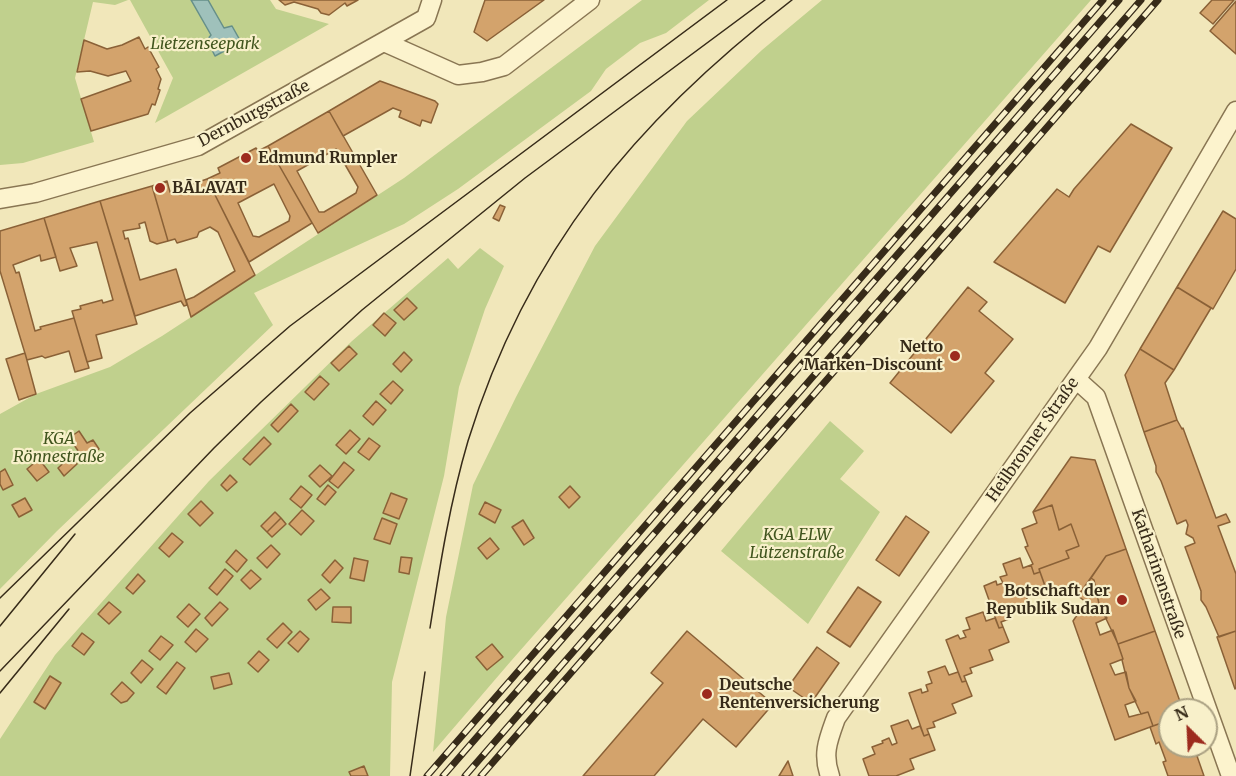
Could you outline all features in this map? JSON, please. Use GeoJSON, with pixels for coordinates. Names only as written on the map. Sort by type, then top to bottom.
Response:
{"type":"FeatureCollection","features":[{"type":"Feature","properties":{"kind":"street","name":"Dernburgstraße"},"geometry":{"type":"LineString","coordinates":[[0,198],[35,193],[198,146],[426,18],[432,0]]}},
{"type":"Feature","properties":{"kind":"street"},"geometry":{"type":"LineString","coordinates":[[389,39],[458,75],[482,72],[504,66],[590,0]]}},
{"type":"Feature","properties":{"kind":"street","name":"Heilbronner Straße"},"geometry":{"type":"LineString","coordinates":[[828,769],[828,740],[836,718],[1076,379],[1103,338],[1236,111]]}},
{"type":"Feature","properties":{"kind":"street","name":"Katharinenstraße"},"geometry":{"type":"LineString","coordinates":[[1076,379],[1096,397],[1231,776]]}},
{"type":"Feature","properties":{"kind":"green space","name":"Lietzenseepark"},"geometry":{"type":"Polygon","coordinates":[[[0,0],[128,0],[115,5],[93,2],[75,78],[94,142],[23,163],[0,165],[0,0]]]}},
{"type":"Feature","properties":{"kind":"green space","name":"Lietzenseepark"},"geometry":{"type":"Polygon","coordinates":[[[130,0],[270,0],[276,9],[329,24],[155,123],[173,78],[130,0]]]}},
{"type":"Feature","properties":{"kind":"green space","name":"KGA Rönnestraße"},"geometry":{"type":"Polygon","coordinates":[[[642,0],[709,0],[666,33],[640,43],[606,69],[591,91],[458,189],[404,224],[254,293],[273,325],[57,531],[0,589],[0,414],[36,394],[110,367],[162,336],[404,178],[642,0]]]}},
{"type":"Feature","properties":{"kind":"green space"},"geometry":{"type":"Polygon","coordinates":[[[822,0],[1091,0],[433,752],[446,617],[473,485],[516,397],[595,246],[687,121],[762,50],[822,0]]]}},
{"type":"Feature","properties":{"kind":"green space"},"geometry":{"type":"Polygon","coordinates":[[[480,248],[504,266],[485,309],[459,387],[444,476],[392,682],[390,776],[0,776],[0,739],[55,655],[209,481],[352,341],[448,258],[458,269],[480,248]]]}},
{"type":"Feature","properties":{"kind":"green space","name":"KGA ELW Lützenstraße"},"geometry":{"type":"Polygon","coordinates":[[[830,421],[864,451],[840,479],[880,512],[808,624],[721,551],[830,421]]]}},
{"type":"Feature","properties":{"kind":"water"},"geometry":{"type":"Polygon","coordinates":[[[191,0],[208,0],[224,28],[232,26],[241,42],[215,56],[207,40],[211,35],[191,0]]]}},
{"type":"Feature","properties":{"kind":"building"},"geometry":{"type":"Polygon","coordinates":[[[279,0],[358,0],[347,6],[345,3],[329,15],[294,2],[285,5],[279,0]]]}},
{"type":"Feature","properties":{"kind":"building"},"geometry":{"type":"Polygon","coordinates":[[[485,0],[544,0],[487,41],[474,32],[485,0]]]}},
{"type":"Feature","properties":{"kind":"building"},"geometry":{"type":"Polygon","coordinates":[[[1212,0],[1234,0],[1213,24],[1200,13],[1212,0]]]}},
{"type":"Feature","properties":{"kind":"building"},"geometry":{"type":"Polygon","coordinates":[[[1236,1],[1236,54],[1210,31],[1236,1]]]}},
{"type":"Feature","properties":{"kind":"building"},"geometry":{"type":"Polygon","coordinates":[[[139,37],[145,49],[148,47],[159,67],[156,69],[161,79],[158,89],[160,90],[155,105],[152,104],[148,114],[91,131],[81,99],[131,81],[126,71],[108,76],[90,71],[77,72],[84,40],[107,49],[139,37]]]}},
{"type":"Feature","properties":{"kind":"building"},"geometry":{"type":"Polygon","coordinates":[[[380,81],[435,101],[438,104],[431,123],[422,120],[420,126],[399,117],[401,111],[393,108],[343,136],[329,111],[380,81]]]}},
{"type":"Feature","properties":{"kind":"building"},"geometry":{"type":"Polygon","coordinates":[[[329,111],[377,195],[318,233],[268,146],[329,111]],[[336,149],[297,171],[319,212],[324,212],[356,193],[358,187],[336,149]]]}},
{"type":"Feature","properties":{"kind":"building"},"geometry":{"type":"Polygon","coordinates":[[[1131,124],[1172,148],[1110,252],[1098,246],[1065,303],[994,262],[1057,189],[1069,197],[1131,124]]]}},
{"type":"Feature","properties":{"kind":"building"},"geometry":{"type":"Polygon","coordinates":[[[268,146],[312,223],[249,262],[207,179],[220,173],[218,168],[256,148],[258,151],[268,146]],[[274,184],[238,203],[253,236],[259,237],[289,221],[290,216],[274,184]]]}},
{"type":"Feature","properties":{"kind":"building"},"geometry":{"type":"Polygon","coordinates":[[[207,179],[255,275],[191,317],[186,300],[235,271],[218,232],[210,227],[199,232],[197,237],[177,243],[175,239],[168,241],[152,186],[167,181],[170,192],[207,179]]]}},
{"type":"Feature","properties":{"kind":"building"},"geometry":{"type":"Polygon","coordinates":[[[152,186],[168,241],[157,244],[150,241],[145,222],[139,224],[140,228],[123,231],[125,239],[128,238],[140,280],[176,269],[187,305],[184,306],[181,301],[135,316],[100,201],[152,186]]]}},
{"type":"Feature","properties":{"kind":"building"},"geometry":{"type":"Polygon","coordinates":[[[100,201],[137,324],[96,335],[102,358],[87,362],[72,311],[81,309],[80,306],[102,300],[103,303],[113,300],[97,242],[70,248],[77,266],[60,271],[44,218],[100,201]]]}},
{"type":"Feature","properties":{"kind":"building"},"geometry":{"type":"Polygon","coordinates":[[[500,205],[505,207],[499,221],[493,218],[500,205]]]}},
{"type":"Feature","properties":{"kind":"building"},"geometry":{"type":"Polygon","coordinates":[[[1223,211],[1236,219],[1236,269],[1213,309],[1177,287],[1223,211]]]}},
{"type":"Feature","properties":{"kind":"building"},"geometry":{"type":"Polygon","coordinates":[[[44,218],[56,257],[41,261],[40,255],[13,265],[16,273],[19,272],[35,331],[41,329],[40,327],[74,318],[89,368],[75,372],[69,351],[45,358],[42,356],[27,360],[0,271],[0,231],[44,218]]]}},
{"type":"Feature","properties":{"kind":"building","name":"Netto Marken-Discount"},"geometry":{"type":"Polygon","coordinates":[[[968,287],[987,302],[979,311],[1013,339],[985,373],[994,381],[951,433],[890,383],[968,287]]]}},
{"type":"Feature","properties":{"kind":"building"},"geometry":{"type":"Polygon","coordinates":[[[1177,287],[1211,308],[1174,370],[1140,349],[1177,287]]]}},
{"type":"Feature","properties":{"kind":"building"},"geometry":{"type":"Polygon","coordinates":[[[407,298],[417,308],[404,320],[394,310],[407,298]]]}},
{"type":"Feature","properties":{"kind":"building"},"geometry":{"type":"Polygon","coordinates":[[[384,313],[396,323],[385,336],[373,325],[384,313]]]}},
{"type":"Feature","properties":{"kind":"building"},"geometry":{"type":"Polygon","coordinates":[[[349,346],[357,354],[339,371],[331,363],[349,346]]]}},
{"type":"Feature","properties":{"kind":"building"},"geometry":{"type":"Polygon","coordinates":[[[1140,349],[1174,370],[1165,383],[1177,420],[1144,432],[1125,375],[1140,349]]]}},
{"type":"Feature","properties":{"kind":"building"},"geometry":{"type":"Polygon","coordinates":[[[404,352],[412,360],[401,372],[393,364],[404,352]]]}},
{"type":"Feature","properties":{"kind":"building"},"geometry":{"type":"Polygon","coordinates":[[[25,353],[36,394],[19,400],[6,359],[25,353]]]}},
{"type":"Feature","properties":{"kind":"building"},"geometry":{"type":"Polygon","coordinates":[[[320,376],[329,384],[314,400],[305,392],[320,376]]]}},
{"type":"Feature","properties":{"kind":"building"},"geometry":{"type":"Polygon","coordinates":[[[393,381],[403,390],[391,404],[380,394],[393,381]]]}},
{"type":"Feature","properties":{"kind":"building"},"geometry":{"type":"Polygon","coordinates":[[[376,401],[386,410],[373,425],[363,416],[376,401]]]}},
{"type":"Feature","properties":{"kind":"building"},"geometry":{"type":"Polygon","coordinates":[[[291,404],[298,411],[278,432],[271,425],[291,404]]]}},
{"type":"Feature","properties":{"kind":"building"},"geometry":{"type":"Polygon","coordinates":[[[1177,420],[1183,428],[1216,518],[1226,514],[1230,522],[1218,526],[1236,574],[1236,631],[1219,637],[1201,600],[1201,591],[1185,547],[1195,543],[1193,538],[1186,534],[1188,525],[1186,520],[1177,524],[1156,472],[1144,432],[1177,420]]]}},
{"type":"Feature","properties":{"kind":"building"},"geometry":{"type":"Polygon","coordinates":[[[350,430],[360,439],[346,454],[336,445],[350,430]]]}},
{"type":"Feature","properties":{"kind":"building"},"geometry":{"type":"Polygon","coordinates":[[[79,431],[87,443],[93,440],[99,449],[84,459],[69,438],[79,431]]]}},
{"type":"Feature","properties":{"kind":"building"},"geometry":{"type":"Polygon","coordinates":[[[264,437],[271,444],[250,465],[243,459],[264,437]]]}},
{"type":"Feature","properties":{"kind":"building"},"geometry":{"type":"Polygon","coordinates":[[[369,438],[380,446],[369,460],[358,452],[369,438]]]}},
{"type":"Feature","properties":{"kind":"building"},"geometry":{"type":"Polygon","coordinates":[[[70,457],[77,464],[64,476],[58,468],[70,457]]]}},
{"type":"Feature","properties":{"kind":"building"},"geometry":{"type":"Polygon","coordinates":[[[1071,457],[1095,460],[1126,549],[1106,556],[1078,596],[1064,589],[1048,594],[1039,569],[1069,558],[1066,551],[1079,546],[1071,524],[1059,530],[1052,505],[1033,512],[1071,457]]]}},
{"type":"Feature","properties":{"kind":"building"},"geometry":{"type":"Polygon","coordinates":[[[39,459],[49,472],[37,481],[27,469],[39,459]]]}},
{"type":"Feature","properties":{"kind":"building"},"geometry":{"type":"Polygon","coordinates":[[[344,462],[354,470],[338,488],[329,481],[344,462]]]}},
{"type":"Feature","properties":{"kind":"building"},"geometry":{"type":"Polygon","coordinates":[[[320,465],[332,476],[320,487],[309,476],[320,465]]]}},
{"type":"Feature","properties":{"kind":"building"},"geometry":{"type":"Polygon","coordinates":[[[5,469],[13,485],[3,490],[0,484],[0,472],[5,469]]]}},
{"type":"Feature","properties":{"kind":"building"},"geometry":{"type":"Polygon","coordinates":[[[230,475],[237,482],[227,491],[221,485],[230,475]]]}},
{"type":"Feature","properties":{"kind":"building"},"geometry":{"type":"Polygon","coordinates":[[[328,485],[336,492],[325,505],[317,499],[328,485]]]}},
{"type":"Feature","properties":{"kind":"building"},"geometry":{"type":"Polygon","coordinates":[[[301,486],[312,495],[301,508],[290,499],[301,486]]]}},
{"type":"Feature","properties":{"kind":"building"},"geometry":{"type":"Polygon","coordinates":[[[570,486],[580,497],[569,508],[559,497],[570,486]]]}},
{"type":"Feature","properties":{"kind":"building"},"geometry":{"type":"Polygon","coordinates":[[[391,493],[407,499],[399,519],[383,513],[391,493]]]}},
{"type":"Feature","properties":{"kind":"building"},"geometry":{"type":"Polygon","coordinates":[[[25,498],[32,510],[19,517],[12,505],[25,498]]]}},
{"type":"Feature","properties":{"kind":"building"},"geometry":{"type":"Polygon","coordinates":[[[201,501],[213,513],[200,526],[188,514],[201,501]]]}},
{"type":"Feature","properties":{"kind":"building"},"geometry":{"type":"Polygon","coordinates":[[[485,502],[501,510],[495,523],[479,514],[485,502]]]}},
{"type":"Feature","properties":{"kind":"building"},"geometry":{"type":"Polygon","coordinates":[[[1052,505],[1059,530],[1071,524],[1079,546],[1066,551],[1069,558],[1039,569],[1040,572],[1034,574],[1022,529],[1037,523],[1033,512],[1052,505]]]}},
{"type":"Feature","properties":{"kind":"building"},"geometry":{"type":"Polygon","coordinates":[[[302,510],[314,521],[301,535],[289,524],[302,510]]]}},
{"type":"Feature","properties":{"kind":"building"},"geometry":{"type":"Polygon","coordinates":[[[275,512],[281,518],[267,532],[261,526],[275,512]]]}},
{"type":"Feature","properties":{"kind":"building"},"geometry":{"type":"Polygon","coordinates":[[[906,516],[929,532],[899,576],[876,560],[906,516]]]}},
{"type":"Feature","properties":{"kind":"building"},"geometry":{"type":"Polygon","coordinates":[[[281,518],[286,524],[272,537],[267,532],[281,518]]]}},
{"type":"Feature","properties":{"kind":"building"},"geometry":{"type":"Polygon","coordinates":[[[382,518],[397,524],[390,544],[374,539],[382,518]]]}},
{"type":"Feature","properties":{"kind":"building"},"geometry":{"type":"Polygon","coordinates":[[[523,520],[534,538],[524,545],[512,527],[523,520]]]}},
{"type":"Feature","properties":{"kind":"building"},"geometry":{"type":"Polygon","coordinates":[[[172,533],[183,542],[169,557],[159,548],[172,533]]]}},
{"type":"Feature","properties":{"kind":"building"},"geometry":{"type":"Polygon","coordinates":[[[490,538],[499,549],[487,559],[478,548],[490,538]]]}},
{"type":"Feature","properties":{"kind":"building"},"geometry":{"type":"Polygon","coordinates":[[[271,545],[280,554],[267,568],[257,558],[271,545]]]}},
{"type":"Feature","properties":{"kind":"building"},"geometry":{"type":"Polygon","coordinates":[[[1126,549],[1155,631],[1118,644],[1099,604],[1094,580],[1091,578],[1106,556],[1126,549]]]}},
{"type":"Feature","properties":{"kind":"building"},"geometry":{"type":"Polygon","coordinates":[[[236,550],[247,560],[237,572],[226,562],[236,550]]]}},
{"type":"Feature","properties":{"kind":"building"},"geometry":{"type":"Polygon","coordinates":[[[401,557],[412,558],[409,574],[399,572],[401,557]]]}},
{"type":"Feature","properties":{"kind":"building"},"geometry":{"type":"Polygon","coordinates":[[[354,558],[368,561],[364,581],[350,578],[354,558]]]}},
{"type":"Feature","properties":{"kind":"building"},"geometry":{"type":"Polygon","coordinates":[[[1020,558],[1023,568],[1031,565],[1034,574],[1040,572],[1046,589],[1026,596],[1030,606],[1007,614],[1009,619],[1001,622],[1003,627],[999,628],[984,586],[996,581],[997,585],[1003,583],[1000,577],[1007,575],[1003,564],[1020,558]]]}},
{"type":"Feature","properties":{"kind":"building"},"geometry":{"type":"Polygon","coordinates":[[[335,560],[343,568],[330,583],[322,575],[335,560]]]}},
{"type":"Feature","properties":{"kind":"building"},"geometry":{"type":"Polygon","coordinates":[[[225,569],[233,576],[217,595],[209,588],[225,569]]]}},
{"type":"Feature","properties":{"kind":"building"},"geometry":{"type":"Polygon","coordinates":[[[251,570],[261,579],[250,589],[241,580],[251,570]]]}},
{"type":"Feature","properties":{"kind":"building"},"geometry":{"type":"Polygon","coordinates":[[[138,574],[145,581],[133,594],[126,588],[138,574]]]}},
{"type":"Feature","properties":{"kind":"building"},"geometry":{"type":"Polygon","coordinates":[[[1091,578],[1094,580],[1099,604],[1107,618],[1096,623],[1100,635],[1113,630],[1123,659],[1110,664],[1115,675],[1126,672],[1129,688],[1136,701],[1125,705],[1129,717],[1148,712],[1153,726],[1115,740],[1073,621],[1086,602],[1078,596],[1091,578]]]}},
{"type":"Feature","properties":{"kind":"building"},"geometry":{"type":"Polygon","coordinates":[[[858,587],[881,602],[850,647],[827,632],[858,587]]]}},
{"type":"Feature","properties":{"kind":"building"},"geometry":{"type":"Polygon","coordinates":[[[321,589],[330,598],[316,610],[308,600],[321,589]]]}},
{"type":"Feature","properties":{"kind":"building"},"geometry":{"type":"Polygon","coordinates":[[[109,602],[121,612],[109,624],[98,614],[109,602]]]}},
{"type":"Feature","properties":{"kind":"building"},"geometry":{"type":"Polygon","coordinates":[[[220,602],[228,609],[212,626],[205,618],[220,602]]]}},
{"type":"Feature","properties":{"kind":"building"},"geometry":{"type":"Polygon","coordinates":[[[189,604],[200,614],[188,627],[177,617],[189,604]]]}},
{"type":"Feature","properties":{"kind":"building"},"geometry":{"type":"Polygon","coordinates":[[[333,607],[351,607],[351,623],[332,622],[333,607]]]}},
{"type":"Feature","properties":{"kind":"building"},"geometry":{"type":"Polygon","coordinates":[[[983,612],[986,621],[995,618],[999,628],[1003,627],[1009,642],[989,650],[993,660],[970,668],[972,673],[964,676],[966,681],[962,682],[946,640],[958,635],[960,639],[966,637],[963,631],[970,629],[966,618],[983,612]]]}},
{"type":"Feature","properties":{"kind":"building"},"geometry":{"type":"Polygon","coordinates":[[[283,623],[292,632],[277,648],[267,639],[283,623]]]}},
{"type":"Feature","properties":{"kind":"building"},"geometry":{"type":"Polygon","coordinates":[[[196,629],[208,639],[196,652],[185,642],[196,629]]]}},
{"type":"Feature","properties":{"kind":"building"},"geometry":{"type":"Polygon","coordinates":[[[300,631],[309,639],[298,652],[288,643],[300,631]]]}},
{"type":"Feature","properties":{"kind":"building","name":"Deutsche Rentenversicherung"},"geometry":{"type":"Polygon","coordinates":[[[687,631],[773,704],[736,747],[703,719],[654,776],[583,776],[663,683],[651,673],[687,631]]]}},
{"type":"Feature","properties":{"kind":"building"},"geometry":{"type":"Polygon","coordinates":[[[1155,631],[1179,698],[1158,698],[1158,724],[1153,726],[1148,712],[1141,714],[1129,688],[1118,644],[1155,631]]]}},
{"type":"Feature","properties":{"kind":"building"},"geometry":{"type":"Polygon","coordinates":[[[1236,631],[1236,688],[1235,689],[1217,637],[1236,631]]]}},
{"type":"Feature","properties":{"kind":"building"},"geometry":{"type":"Polygon","coordinates":[[[82,633],[94,642],[84,655],[72,646],[82,633]]]}},
{"type":"Feature","properties":{"kind":"building"},"geometry":{"type":"Polygon","coordinates":[[[161,636],[173,645],[160,660],[149,651],[161,636]]]}},
{"type":"Feature","properties":{"kind":"building"},"geometry":{"type":"Polygon","coordinates":[[[492,644],[503,657],[487,670],[476,657],[492,644]]]}},
{"type":"Feature","properties":{"kind":"building"},"geometry":{"type":"Polygon","coordinates":[[[817,647],[839,663],[811,703],[788,687],[817,647]]]}},
{"type":"Feature","properties":{"kind":"building"},"geometry":{"type":"Polygon","coordinates":[[[259,651],[269,660],[258,672],[248,663],[259,651]]]}},
{"type":"Feature","properties":{"kind":"building"},"geometry":{"type":"Polygon","coordinates":[[[142,660],[153,669],[141,683],[131,673],[142,660]]]}},
{"type":"Feature","properties":{"kind":"building"},"geometry":{"type":"Polygon","coordinates":[[[177,662],[185,668],[166,694],[157,687],[177,662]]]}},
{"type":"Feature","properties":{"kind":"building"},"geometry":{"type":"Polygon","coordinates":[[[945,666],[949,675],[958,672],[962,682],[966,681],[972,696],[952,704],[956,713],[933,722],[935,727],[927,729],[929,734],[924,736],[909,693],[921,689],[922,693],[928,691],[926,685],[932,683],[928,672],[945,666]]]}},
{"type":"Feature","properties":{"kind":"building"},"geometry":{"type":"Polygon","coordinates":[[[229,673],[232,684],[214,689],[211,677],[229,673]]]}},
{"type":"Feature","properties":{"kind":"building"},"geometry":{"type":"Polygon","coordinates":[[[50,676],[61,683],[45,709],[34,702],[50,676]]]}},
{"type":"Feature","properties":{"kind":"building"},"geometry":{"type":"Polygon","coordinates":[[[122,682],[134,693],[127,701],[121,703],[111,694],[122,682]]]}},
{"type":"Feature","properties":{"kind":"building"},"geometry":{"type":"Polygon","coordinates":[[[908,720],[912,729],[920,726],[924,736],[929,734],[935,750],[910,759],[914,769],[896,776],[869,776],[863,759],[875,754],[872,747],[883,743],[882,741],[889,738],[892,745],[897,743],[891,726],[908,720]]]}},
{"type":"Feature","properties":{"kind":"building"},"geometry":{"type":"Polygon","coordinates":[[[1158,724],[1158,743],[1156,744],[1150,727],[1158,724]]]}},
{"type":"Feature","properties":{"kind":"building"},"geometry":{"type":"Polygon","coordinates":[[[1165,758],[1198,758],[1204,776],[1168,776],[1163,762],[1166,761],[1165,758]]]}},
{"type":"Feature","properties":{"kind":"building"},"geometry":{"type":"Polygon","coordinates":[[[788,761],[793,776],[779,776],[788,761]]]}},
{"type":"Feature","properties":{"kind":"building"},"geometry":{"type":"Polygon","coordinates":[[[364,766],[368,776],[351,776],[349,772],[364,766]]]}},
{"type":"Feature","properties":{"kind":"tram line"},"geometry":{"type":"LineString","coordinates":[[0,598],[190,413],[290,326],[727,0]]}},
{"type":"Feature","properties":{"kind":"tram line"},"geometry":{"type":"LineString","coordinates":[[0,671],[214,448],[362,310],[525,178],[765,0]]}},
{"type":"Feature","properties":{"kind":"tram line"},"geometry":{"type":"LineString","coordinates":[[430,628],[451,510],[468,441],[492,372],[522,308],[555,249],[594,194],[636,142],[684,93],[792,0]]}},
{"type":"Feature","properties":{"kind":"tram line"},"geometry":{"type":"LineString","coordinates":[[0,626],[75,534]]}},
{"type":"Feature","properties":{"kind":"tram line"},"geometry":{"type":"LineString","coordinates":[[0,693],[69,609]]}},
{"type":"Feature","properties":{"kind":"tram line"},"geometry":{"type":"LineString","coordinates":[[410,776],[425,672]]}},
{"type":"Feature","properties":{"kind":"railway"},"geometry":{"type":"LineString","coordinates":[[427,776],[1103,0]]}},
{"type":"Feature","properties":{"kind":"railway"},"geometry":{"type":"LineString","coordinates":[[443,776],[1119,0]]}},
{"type":"Feature","properties":{"kind":"railway"},"geometry":{"type":"LineString","coordinates":[[465,776],[1141,0]]}},
{"type":"Feature","properties":{"kind":"railway"},"geometry":{"type":"LineString","coordinates":[[481,776],[1158,0]]}},
{"type":"Feature","properties":{"kind":"place","name":"Edmund Rumpler"},"geometry":{"type":"Point","coordinates":[246,158]}},
{"type":"Feature","properties":{"kind":"place","name":"BĀLAVAT"},"geometry":{"type":"Point","coordinates":[160,188]}},
{"type":"Feature","properties":{"kind":"place","name":"Netto Marken-Discount"},"geometry":{"type":"Point","coordinates":[955,356]}},
{"type":"Feature","properties":{"kind":"place","name":"Botschaft der Republik Sudan"},"geometry":{"type":"Point","coordinates":[1122,600]}},
{"type":"Feature","properties":{"kind":"place","name":"Deutsche Rentenversicherung"},"geometry":{"type":"Point","coordinates":[707,694]}}]}
